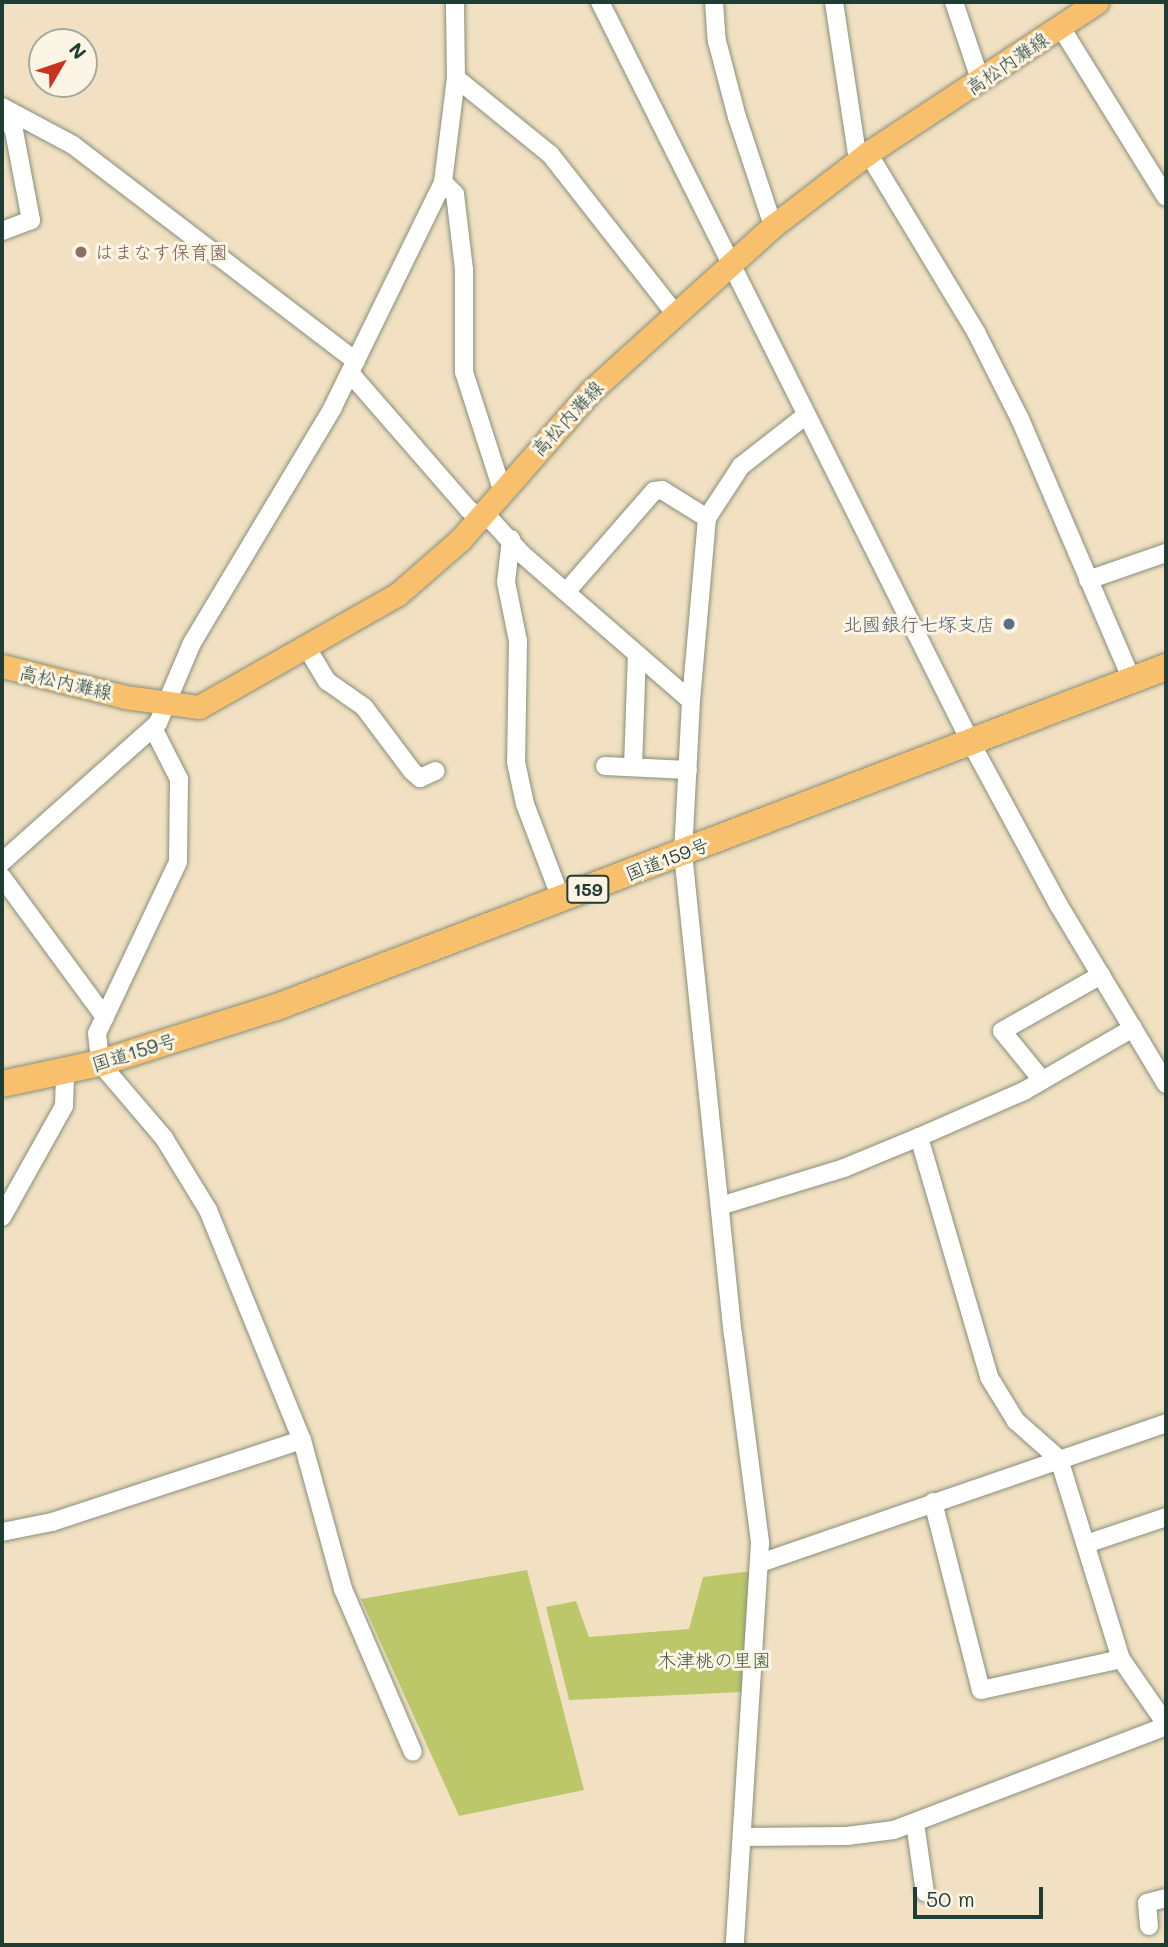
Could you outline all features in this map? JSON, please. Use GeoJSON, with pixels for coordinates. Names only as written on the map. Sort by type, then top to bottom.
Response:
{"type":"FeatureCollection","features":[{"type":"Feature","properties":{"kind":"highway","name":"国道159号"},"geometry":{"type":"LineString","coordinates":[[2,1084],[65,1073],[277,1007],[971,744],[1166,667]]}},
{"type":"Feature","properties":{"kind":"main road","name":"高松内灘線"},"geometry":{"type":"LineString","coordinates":[[2,666],[166,704],[199,707],[398,594],[481,514],[590,391],[674,312],[773,226],[863,157],[981,82],[1097,2]]}},
{"type":"Feature","properties":{"kind":"street"},"geometry":{"type":"LineString","coordinates":[[105,1017],[2,865],[153,728],[192,643],[353,367],[443,182],[456,78],[455,2]]}},
{"type":"Feature","properties":{"kind":"street"},"geometry":{"type":"LineString","coordinates":[[600,2],[728,266],[971,744],[1101,975],[1166,1084]]}},
{"type":"Feature","properties":{"kind":"street"},"geometry":{"type":"LineString","coordinates":[[714,2],[718,41],[737,117],[773,226]]}},
{"type":"Feature","properties":{"kind":"street"},"geometry":{"type":"LineString","coordinates":[[834,2],[863,157],[978,334],[1020,419],[1132,680]]}},
{"type":"Feature","properties":{"kind":"street"},"geometry":{"type":"LineString","coordinates":[[954,2],[981,82]]}},
{"type":"Feature","properties":{"kind":"street"},"geometry":{"type":"LineString","coordinates":[[1060,26],[1166,197]]}},
{"type":"Feature","properties":{"kind":"street"},"geometry":{"type":"LineString","coordinates":[[456,78],[550,154],[674,312]]}},
{"type":"Feature","properties":{"kind":"street"},"geometry":{"type":"LineString","coordinates":[[2,107],[14,131],[31,220],[2,231]]}},
{"type":"Feature","properties":{"kind":"street"},"geometry":{"type":"LineString","coordinates":[[2,107],[73,145],[353,367],[469,510],[481,514],[691,701]]}},
{"type":"Feature","properties":{"kind":"street"},"geometry":{"type":"LineString","coordinates":[[443,182],[454,194],[464,270],[464,372],[502,490]]}},
{"type":"Feature","properties":{"kind":"street"},"geometry":{"type":"LineString","coordinates":[[735,1945],[760,1563],[757,1503],[719,1206],[683,853],[691,701],[707,518],[741,466],[805,416]]}},
{"type":"Feature","properties":{"kind":"street"},"geometry":{"type":"LineString","coordinates":[[566,592],[654,491],[662,490],[707,518]]}},
{"type":"Feature","properties":{"kind":"street"},"geometry":{"type":"LineString","coordinates":[[516,547],[506,582],[518,641],[516,762],[525,804],[561,899]]}},
{"type":"Feature","properties":{"kind":"street"},"geometry":{"type":"LineString","coordinates":[[1088,580],[1166,553]]}},
{"type":"Feature","properties":{"kind":"street"},"geometry":{"type":"LineString","coordinates":[[307,648],[327,681],[364,707],[412,771],[420,778],[436,771]]}},
{"type":"Feature","properties":{"kind":"street"},"geometry":{"type":"LineString","coordinates":[[633,767],[637,653]]}},
{"type":"Feature","properties":{"kind":"street"},"geometry":{"type":"LineString","coordinates":[[153,728],[179,779],[178,862],[105,1017],[96,1041],[100,1063],[164,1138],[208,1210],[302,1440],[343,1589],[414,1752]]}},
{"type":"Feature","properties":{"kind":"street"},"geometry":{"type":"LineString","coordinates":[[605,766],[688,769]]}},
{"type":"Feature","properties":{"kind":"street"},"geometry":{"type":"LineString","coordinates":[[1042,1080],[1002,1031],[1101,975]]}},
{"type":"Feature","properties":{"kind":"street"},"geometry":{"type":"LineString","coordinates":[[719,1206],[845,1168],[919,1138],[1042,1080],[1133,1028]]}},
{"type":"Feature","properties":{"kind":"street"},"geometry":{"type":"LineString","coordinates":[[2,1217],[64,1106],[65,1073]]}},
{"type":"Feature","properties":{"kind":"street"},"geometry":{"type":"LineString","coordinates":[[742,1837],[846,1836],[904,1821],[1166,1725],[1121,1659],[1059,1459],[1016,1421],[989,1377],[919,1138]]}},
{"type":"Feature","properties":{"kind":"street"},"geometry":{"type":"LineString","coordinates":[[760,1563],[1166,1423]]}},
{"type":"Feature","properties":{"kind":"street"},"geometry":{"type":"LineString","coordinates":[[2,1532],[52,1522],[302,1440]]}},
{"type":"Feature","properties":{"kind":"street"},"geometry":{"type":"LineString","coordinates":[[933,1502],[981,1690],[1121,1659]]}},
{"type":"Feature","properties":{"kind":"street"},"geometry":{"type":"LineString","coordinates":[[1086,1544],[1166,1517]]}},
{"type":"Feature","properties":{"kind":"street"},"geometry":{"type":"LineString","coordinates":[[904,1821],[925,1892]]}},
{"type":"Feature","properties":{"kind":"street"},"geometry":{"type":"LineString","coordinates":[[1149,1926],[1147,1903],[1166,1898]]}},
{"type":"Feature","properties":{"kind":"green space"},"geometry":{"type":"Polygon","coordinates":[[[527,1570],[584,1790],[459,1816],[361,1599],[527,1570]]]}},
{"type":"Feature","properties":{"kind":"green space","name":"木津桃の里園"},"geometry":{"type":"Polygon","coordinates":[[[752,1571],[742,1692],[569,1700],[546,1607],[576,1601],[589,1637],[689,1629],[703,1577],[752,1571]]]}},
{"type":"Feature","properties":{"kind":"place","name":"はまなす保育園"},"geometry":{"type":"Point","coordinates":[81,252]}},
{"type":"Feature","properties":{"kind":"place","name":"北國銀行七塚支店"},"geometry":{"type":"Point","coordinates":[1009,624]}}]}
